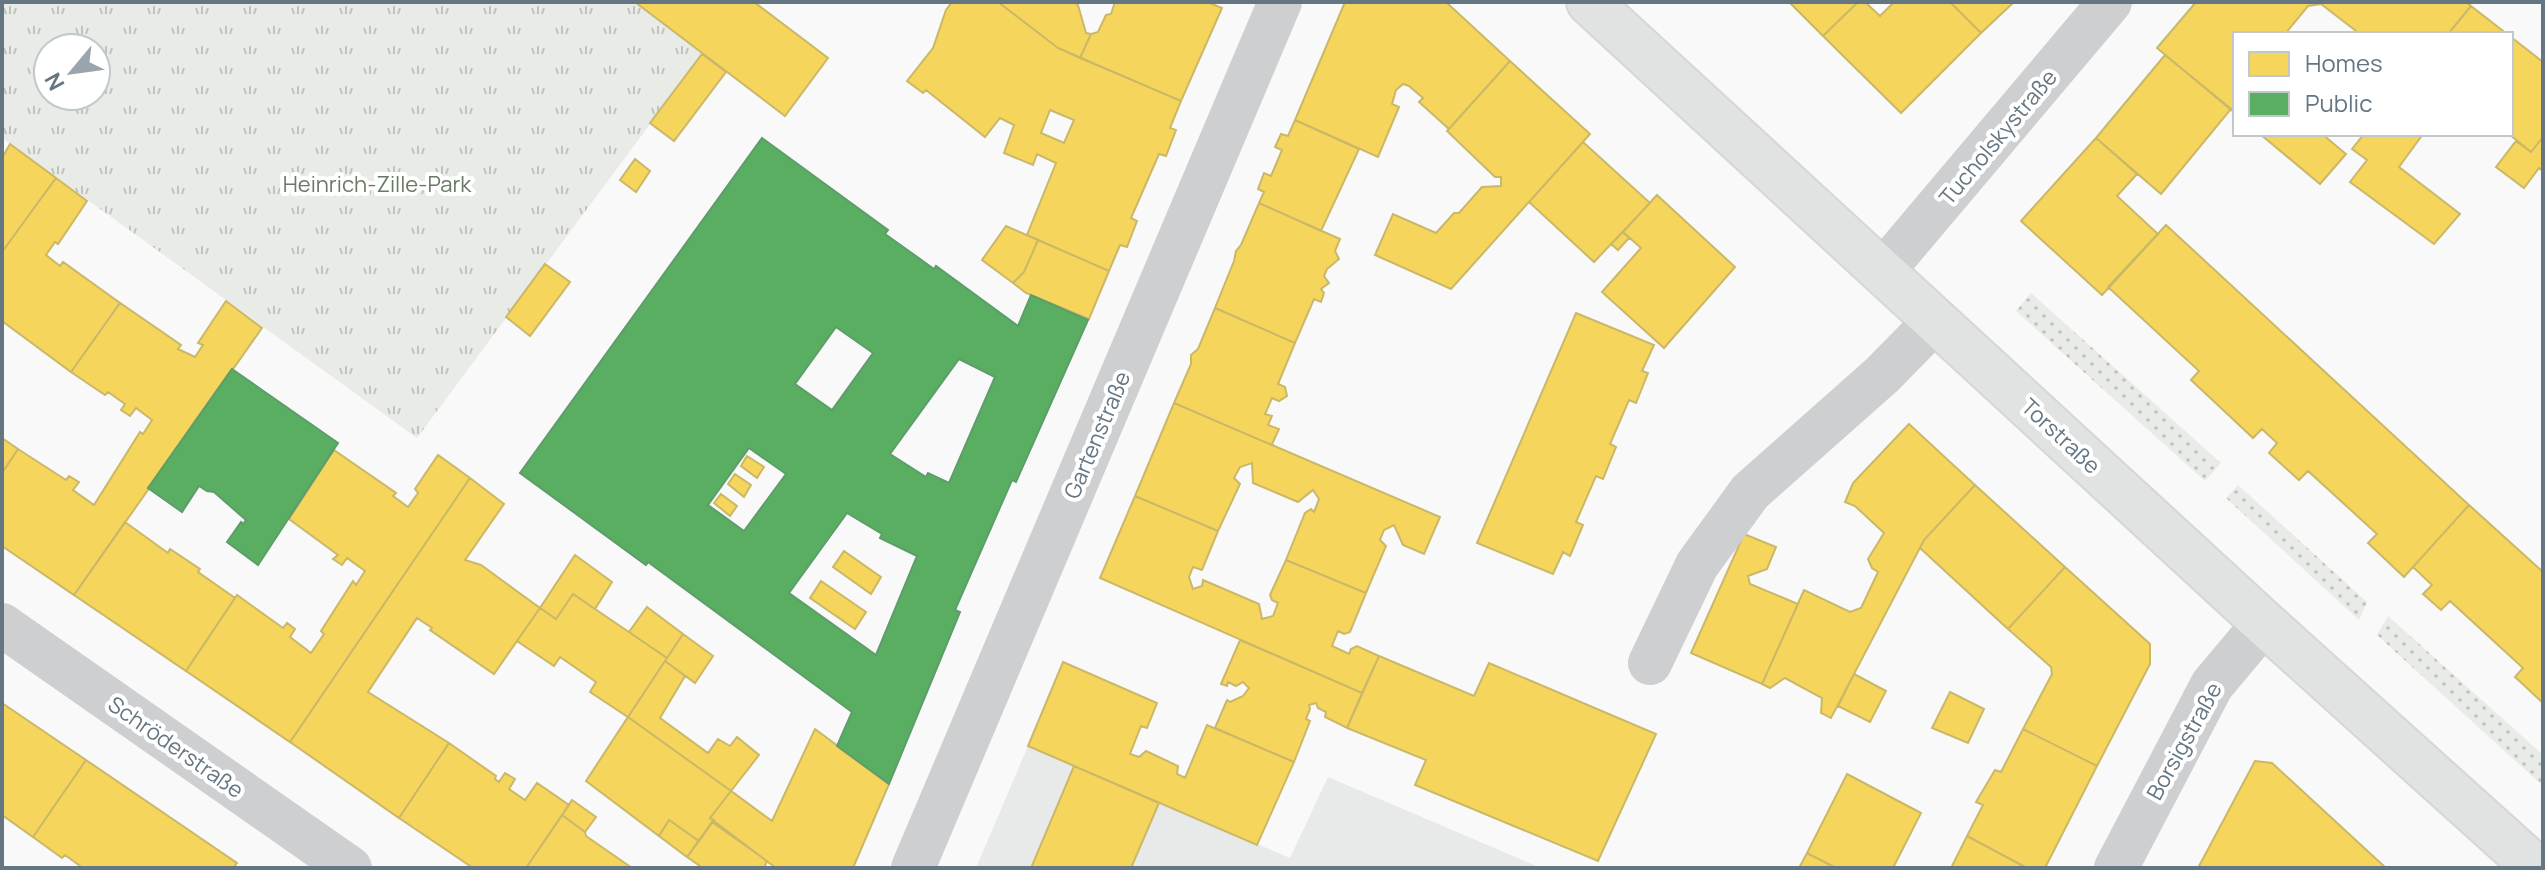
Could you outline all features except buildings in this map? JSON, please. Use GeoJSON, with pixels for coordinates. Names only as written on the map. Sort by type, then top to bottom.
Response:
{"type":"FeatureCollection","features":[{"type":"Feature","properties":{"kind":"main road","name":"Torstraße"},"geometry":{"type":"LineString","coordinates":[[1589,2],[2264,623],[2536,868]]}},
{"type":"Feature","properties":{"kind":"street","name":"Gartenstraße"},"geometry":{"type":"LineString","coordinates":[[913,868],[1280,2]]}},
{"type":"Feature","properties":{"kind":"street","name":"Tucholskystraße"},"geometry":{"type":"LineString","coordinates":[[1883,271],[2110,2]]}},
{"type":"Feature","properties":{"kind":"street"},"geometry":{"type":"LineString","coordinates":[[1650,663],[1697,565],[1750,492],[1882,375],[1936,320]]}},
{"type":"Feature","properties":{"kind":"street","name":"Borsigstraße"},"geometry":{"type":"LineString","coordinates":[[2116,868],[2212,685],[2264,623]]}},
{"type":"Feature","properties":{"kind":"street","name":"Schröderstraße"},"geometry":{"type":"LineString","coordinates":[[2,625],[350,868]]}},
{"type":"Feature","properties":{"kind":"shaded area"},"geometry":{"type":"Polygon","coordinates":[[[1028,746],[1290,858],[1328,777],[1541,868],[976,868],[1028,746]]]}},
{"type":"Feature","properties":{"kind":"green space","name":"Heinrich-Zille-Park"},"geometry":{"type":"Polygon","coordinates":[[[2,2],[635,2],[702,54],[417,438],[2,138],[2,2]]]}},
{"type":"Feature","properties":{"kind":"green space"},"geometry":{"type":"Polygon","coordinates":[[[2031,293],[2221,463],[2205,481],[2016,311],[2031,293]]]}},
{"type":"Feature","properties":{"kind":"green space"},"geometry":{"type":"Polygon","coordinates":[[[2238,485],[2367,602],[2359,620],[2226,498],[2238,485]]]}},
{"type":"Feature","properties":{"kind":"green space"},"geometry":{"type":"Polygon","coordinates":[[[2388,616],[2543,755],[2543,786],[2377,635],[2388,616]]]}}]}
